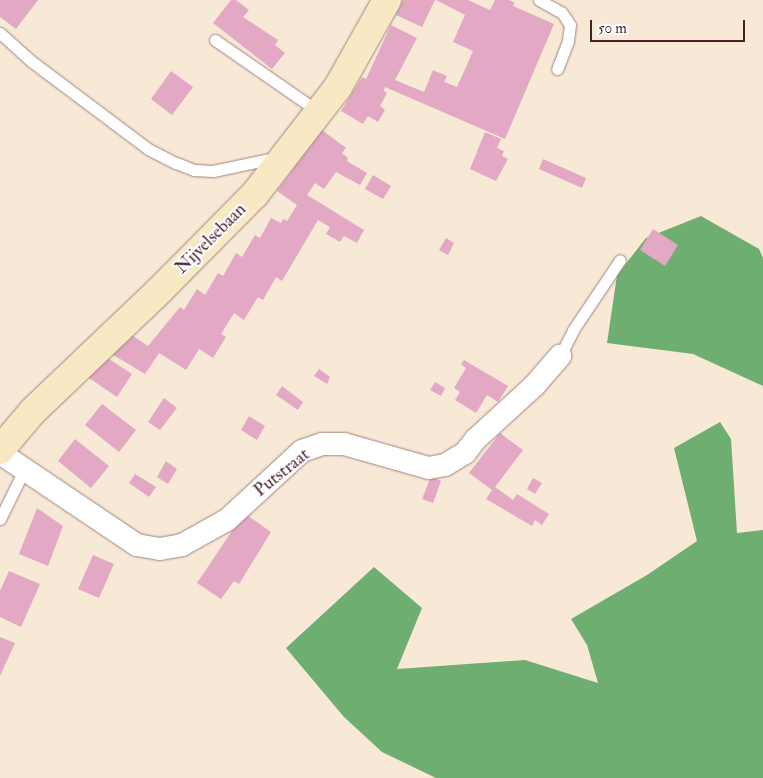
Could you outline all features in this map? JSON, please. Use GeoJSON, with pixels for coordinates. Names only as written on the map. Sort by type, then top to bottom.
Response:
{"type":"FeatureCollection","features":[{"type":"Feature","properties":{"kind":"main road","name":"Nijvelsebaan"},"geometry":{"type":"LineString","coordinates":[[0,451],[32,411],[159,291],[255,194],[338,87],[387,0]]}},
{"type":"Feature","properties":{"kind":"street","name":"Putstraat"},"geometry":{"type":"LineString","coordinates":[[0,451],[137,545],[160,549],[182,545],[227,520],[302,452],[322,444],[344,444],[429,468],[445,465],[465,453],[476,439],[534,386],[560,356]]}},
{"type":"Feature","properties":{"kind":"lane"},"geometry":{"type":"LineString","coordinates":[[539,0],[562,13],[570,25],[568,41],[557,69]]}},
{"type":"Feature","properties":{"kind":"lane"},"geometry":{"type":"LineString","coordinates":[[0,33],[103,116],[148,149],[176,164],[194,170],[213,171],[285,155]]}},
{"type":"Feature","properties":{"kind":"lane"},"geometry":{"type":"LineString","coordinates":[[215,40],[319,112]]}},
{"type":"Feature","properties":{"kind":"lane"},"geometry":{"type":"LineString","coordinates":[[560,356],[573,330],[620,260]]}},
{"type":"Feature","properties":{"kind":"lane"},"geometry":{"type":"LineString","coordinates":[[0,519],[26,468]]}},
{"type":"Feature","properties":{"kind":"green space"},"geometry":{"type":"Polygon","coordinates":[[[701,216],[759,249],[763,258],[763,386],[693,354],[607,343],[617,275],[646,238],[701,216]]]}},
{"type":"Feature","properties":{"kind":"green space"},"geometry":{"type":"Polygon","coordinates":[[[720,422],[731,439],[737,533],[763,530],[763,778],[436,778],[382,752],[344,717],[286,648],[374,567],[422,608],[397,669],[525,660],[598,683],[587,645],[571,619],[647,575],[697,541],[674,448],[720,422]]]}},
{"type":"Feature","properties":{"kind":"building"},"geometry":{"type":"Polygon","coordinates":[[[0,0],[38,0],[16,29],[0,17],[0,0]]]}},
{"type":"Feature","properties":{"kind":"building"},"geometry":{"type":"Polygon","coordinates":[[[231,0],[236,0],[249,10],[243,17],[278,40],[275,45],[285,53],[272,69],[213,23],[231,0]]]}},
{"type":"Feature","properties":{"kind":"building"},"geometry":{"type":"Polygon","coordinates":[[[403,0],[435,0],[422,27],[396,15],[403,0]]]}},
{"type":"Feature","properties":{"kind":"building"},"geometry":{"type":"Polygon","coordinates":[[[436,0],[468,0],[490,10],[495,0],[509,0],[515,3],[513,6],[554,24],[505,139],[385,87],[384,91],[387,93],[380,106],[385,110],[378,122],[368,116],[363,124],[341,111],[362,77],[366,79],[391,25],[417,38],[395,80],[424,92],[433,70],[447,76],[444,82],[457,87],[473,51],[453,42],[465,15],[436,0]]]}},
{"type":"Feature","properties":{"kind":"building"},"geometry":{"type":"Polygon","coordinates":[[[171,71],[193,87],[172,115],[151,99],[171,71]]]}},
{"type":"Feature","properties":{"kind":"building"},"geometry":{"type":"Polygon","coordinates":[[[322,130],[346,148],[342,153],[348,158],[347,161],[367,173],[360,185],[336,172],[324,189],[315,183],[307,195],[364,230],[357,243],[344,236],[340,242],[326,234],[330,227],[318,220],[282,281],[276,277],[263,300],[258,297],[244,320],[234,313],[221,334],[226,337],[213,358],[199,349],[186,370],[159,353],[145,374],[110,353],[130,334],[148,346],[180,307],[184,310],[197,289],[205,295],[218,273],[223,276],[236,253],[242,257],[255,235],[260,238],[271,218],[281,223],[283,219],[287,221],[297,205],[277,191],[322,130]]]}},
{"type":"Feature","properties":{"kind":"building"},"geometry":{"type":"Polygon","coordinates":[[[485,132],[501,139],[497,148],[504,151],[502,156],[508,159],[496,181],[470,169],[485,132]]]}},
{"type":"Feature","properties":{"kind":"building"},"geometry":{"type":"Polygon","coordinates":[[[543,159],[586,178],[582,188],[539,169],[543,159]]]}},
{"type":"Feature","properties":{"kind":"building"},"geometry":{"type":"Polygon","coordinates":[[[373,175],[391,186],[383,199],[365,189],[373,175]]]}},
{"type":"Feature","properties":{"kind":"building"},"geometry":{"type":"Polygon","coordinates":[[[653,229],[678,245],[665,266],[640,250],[653,229]]]}},
{"type":"Feature","properties":{"kind":"building"},"geometry":{"type":"Polygon","coordinates":[[[446,238],[454,243],[448,255],[439,250],[446,238]]]}},
{"type":"Feature","properties":{"kind":"building"},"geometry":{"type":"Polygon","coordinates":[[[106,357],[132,374],[117,397],[86,376],[106,357]]]}},
{"type":"Feature","properties":{"kind":"building"},"geometry":{"type":"Polygon","coordinates":[[[464,360],[508,386],[498,402],[487,395],[476,413],[455,400],[460,392],[454,388],[466,368],[461,364],[464,360]]]}},
{"type":"Feature","properties":{"kind":"building"},"geometry":{"type":"Polygon","coordinates":[[[319,369],[330,377],[327,384],[314,376],[319,369]]]}},
{"type":"Feature","properties":{"kind":"building"},"geometry":{"type":"Polygon","coordinates":[[[435,382],[445,388],[441,396],[430,390],[435,382]]]}},
{"type":"Feature","properties":{"kind":"building"},"geometry":{"type":"Polygon","coordinates":[[[282,386],[303,402],[298,410],[276,395],[282,386]]]}},
{"type":"Feature","properties":{"kind":"building"},"geometry":{"type":"Polygon","coordinates":[[[164,398],[177,408],[160,430],[148,422],[164,398]]]}},
{"type":"Feature","properties":{"kind":"building"},"geometry":{"type":"Polygon","coordinates":[[[102,404],[136,430],[119,452],[85,425],[102,404]]]}},
{"type":"Feature","properties":{"kind":"building"},"geometry":{"type":"Polygon","coordinates":[[[249,416],[265,426],[257,440],[241,430],[249,416]]]}},
{"type":"Feature","properties":{"kind":"building"},"geometry":{"type":"Polygon","coordinates":[[[500,433],[523,450],[495,487],[513,500],[517,494],[549,514],[542,525],[535,520],[532,526],[486,499],[492,490],[469,473],[500,433]]]}},
{"type":"Feature","properties":{"kind":"building"},"geometry":{"type":"Polygon","coordinates":[[[75,439],[109,466],[91,488],[58,461],[75,439]]]}},
{"type":"Feature","properties":{"kind":"building"},"geometry":{"type":"Polygon","coordinates":[[[166,461],[177,469],[168,484],[157,477],[166,461]]]}},
{"type":"Feature","properties":{"kind":"building"},"geometry":{"type":"Polygon","coordinates":[[[135,474],[156,487],[149,497],[129,483],[135,474]]]}},
{"type":"Feature","properties":{"kind":"building"},"geometry":{"type":"Polygon","coordinates":[[[431,476],[441,481],[433,503],[422,499],[431,476]]]}},
{"type":"Feature","properties":{"kind":"building"},"geometry":{"type":"Polygon","coordinates":[[[533,478],[542,483],[535,494],[527,489],[533,478]]]}},
{"type":"Feature","properties":{"kind":"building"},"geometry":{"type":"Polygon","coordinates":[[[37,508],[63,526],[48,566],[19,554],[37,508]]]}},
{"type":"Feature","properties":{"kind":"building"},"geometry":{"type":"Polygon","coordinates":[[[244,513],[271,532],[239,584],[234,581],[221,599],[197,583],[244,513]]]}},
{"type":"Feature","properties":{"kind":"building"},"geometry":{"type":"Polygon","coordinates":[[[93,555],[114,564],[99,598],[78,589],[93,555]]]}},
{"type":"Feature","properties":{"kind":"building"},"geometry":{"type":"Polygon","coordinates":[[[9,571],[40,584],[21,627],[0,617],[0,591],[9,571]]]}},
{"type":"Feature","properties":{"kind":"building"},"geometry":{"type":"Polygon","coordinates":[[[0,637],[15,643],[0,676],[0,637]]]}}]}
